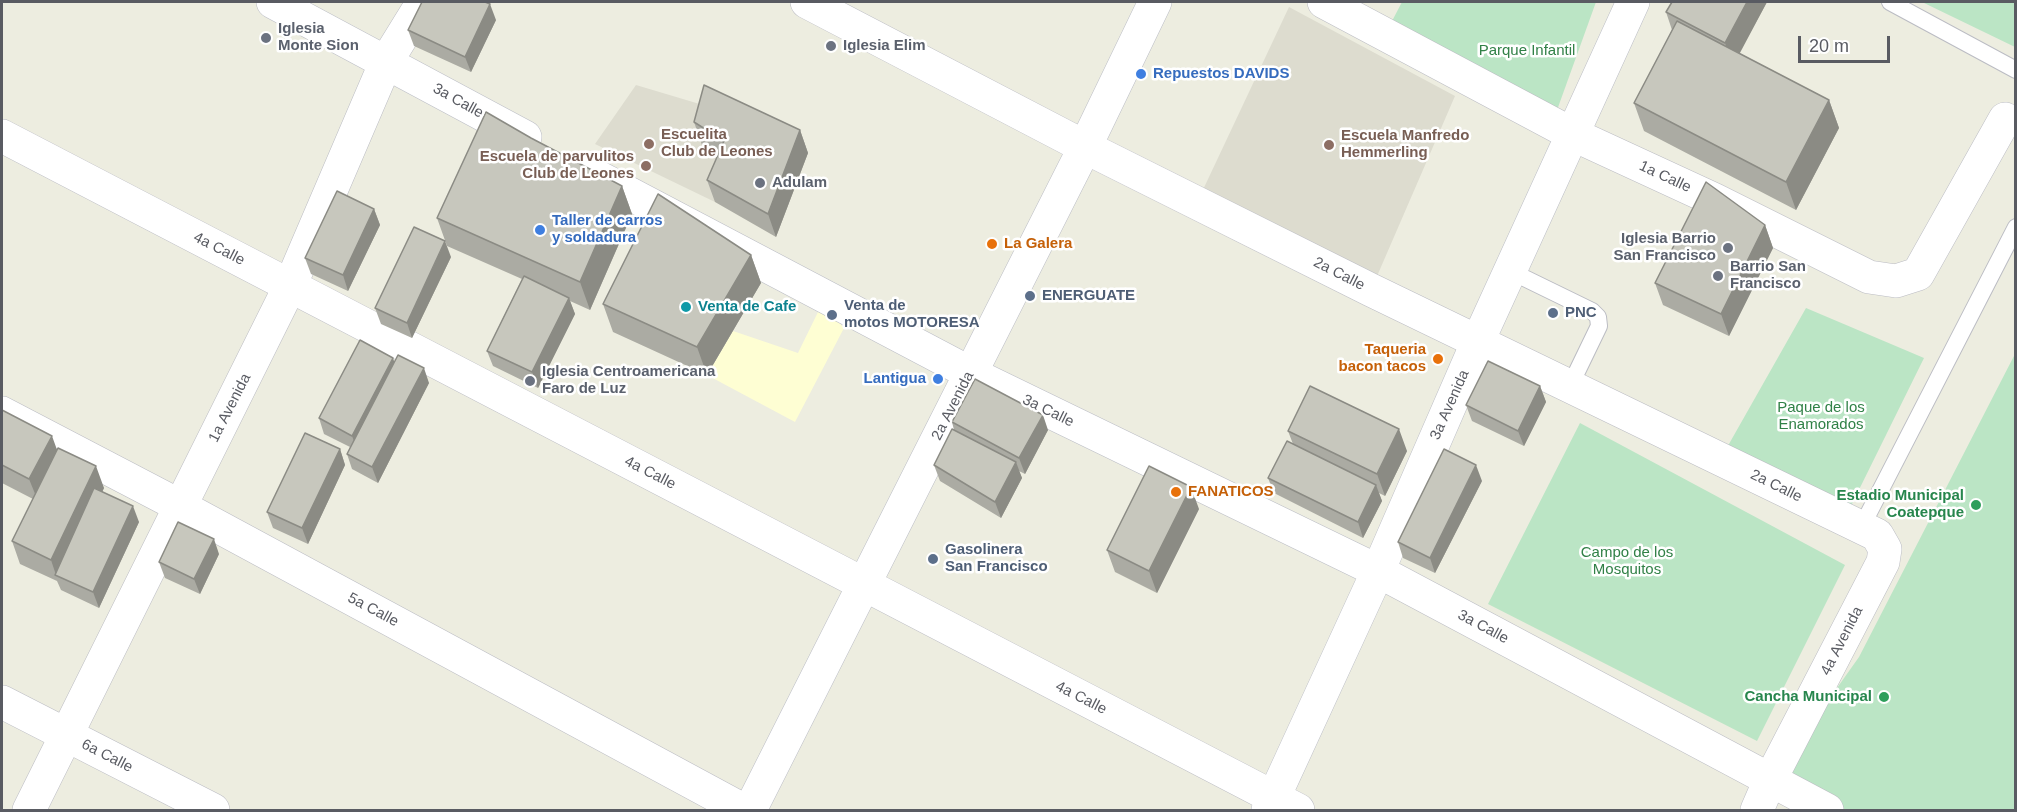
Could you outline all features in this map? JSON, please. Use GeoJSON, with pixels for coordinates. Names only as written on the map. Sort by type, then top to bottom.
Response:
{"type":"FeatureCollection","features":[{"type":"Feature","properties":{"kind":"street","name":"3a Calle"},"geometry":{"type":"LineString","coordinates":[[273,2],[669,215],[970,373],[1378,571],[1827,810]]}},
{"type":"Feature","properties":{"kind":"street","name":"1a Avenida"},"geometry":{"type":"LineString","coordinates":[[29,810],[290,286],[386,62],[423,2]]}},
{"type":"Feature","properties":{"kind":"street","name":"2a Calle"},"geometry":{"type":"LineString","coordinates":[[807,2],[1085,147],[1371,290],[1869,531]]}},
{"type":"Feature","properties":{"kind":"street","name":"2a Avenida"},"geometry":{"type":"LineString","coordinates":[[750,810],[1085,147],[1155,2]]}},
{"type":"Feature","properties":{"kind":"street","name":"1a Calle"},"geometry":{"type":"LineString","coordinates":[[1324,2],[1572,134],[1715,200],[1869,277],[1896,281],[1918,274],[2005,119]]}},
{"type":"Feature","properties":{"kind":"street","name":"3a Avenida"},"geometry":{"type":"LineString","coordinates":[[1280,806],[1378,571],[1478,341],[1633,2]]}},
{"type":"Feature","properties":{"kind":"street","name":"4a Calle"},"geometry":{"type":"LineString","coordinates":[[2,136],[864,585],[1280,806]]}},
{"type":"Feature","properties":{"kind":"street","name":"5a Calle"},"geometry":{"type":"LineString","coordinates":[[2,413],[180,506],[743,810]]}},
{"type":"Feature","properties":{"kind":"street","name":"4a Avenida"},"geometry":{"type":"LineString","coordinates":[[1757,810],[1770,780],[1883,562],[1885,549],[1869,531]]}},
{"type":"Feature","properties":{"kind":"street","name":"6a Calle"},"geometry":{"type":"LineString","coordinates":[[2,702],[213,810]]}},
{"type":"Feature","properties":{"kind":"lane"},"geometry":{"type":"LineString","coordinates":[[1890,2],[2016,70]]}},
{"type":"Feature","properties":{"kind":"lane"},"geometry":{"type":"LineString","coordinates":[[1869,531],[2016,227]]}},
{"type":"Feature","properties":{"kind":"lane"},"geometry":{"type":"LineString","coordinates":[[1510,271],[1592,311],[1598,317],[1599,326],[1570,386]]}},
{"type":"Feature","properties":{"kind":"shaded area","name":"Escuela Manfredo Hemmerling"},"geometry":{"type":"Polygon","coordinates":[[[1289,7],[1455,96],[1371,290],[1201,194],[1289,7]]]}},
{"type":"Feature","properties":{"kind":"shaded area","name":"Escuelita Club de Leones"},"geometry":{"type":"Polygon","coordinates":[[[636,85],[713,108],[732,163],[715,202],[595,144],[636,85]]]}},
{"type":"Feature","properties":{"kind":"shaded area"},"geometry":{"type":"Polygon","coordinates":[[[819,310],[832,315],[844,328],[795,422],[707,375],[733,331],[798,353],[819,310]]]}},
{"type":"Feature","properties":{"kind":"green space","name":"Parque Infantil"},"geometry":{"type":"Polygon","coordinates":[[[1402,2],[1596,2],[1552,124],[1391,23],[1402,2]]]}},
{"type":"Feature","properties":{"kind":"green space"},"geometry":{"type":"Polygon","coordinates":[[[1922,2],[2015,2],[2015,47],[1922,2]]]}},
{"type":"Feature","properties":{"kind":"green space","name":"Paque de los Enamorados"},"geometry":{"type":"Polygon","coordinates":[[[1806,308],[1924,358],[1848,512],[1725,451],[1806,308]]]}},
{"type":"Feature","properties":{"kind":"green space"},"geometry":{"type":"Polygon","coordinates":[[[2015,354],[2015,810],[1839,810],[1776,774],[1859,657],[2015,354]]]}},
{"type":"Feature","properties":{"kind":"green space","name":"Campo de los Mosquitos"},"geometry":{"type":"Polygon","coordinates":[[[1580,423],[1845,565],[1757,741],[1488,604],[1580,423]]]}},
{"type":"Feature","properties":{"kind":"building"},"geometry":{"type":"Polygon","coordinates":[[[422,2],[485,2],[490,4],[465,57],[408,30],[422,2]]]}},
{"type":"Feature","properties":{"kind":"building"},"geometry":{"type":"Polygon","coordinates":[[[1672,2],[1747,2],[1725,43],[1666,12],[1672,2]]]}},
{"type":"Feature","properties":{"kind":"building"},"geometry":{"type":"Polygon","coordinates":[[[1677,21],[1829,100],[1786,182],[1634,103],[1677,21]]]}},
{"type":"Feature","properties":{"kind":"building","name":"Adulam"},"geometry":{"type":"Polygon","coordinates":[[[704,85],[800,130],[768,214],[707,180],[724,141],[694,122],[704,85]]]}},
{"type":"Feature","properties":{"kind":"building","name":"Taller de carros y soldadura"},"geometry":{"type":"Polygon","coordinates":[[[486,112],[622,186],[580,282],[437,218],[486,112]]]}},
{"type":"Feature","properties":{"kind":"building","name":"Barrio San Francisco"},"geometry":{"type":"Polygon","coordinates":[[[1706,182],[1765,225],[1721,314],[1655,283],[1706,182]]]}},
{"type":"Feature","properties":{"kind":"building"},"geometry":{"type":"Polygon","coordinates":[[[337,191],[374,209],[343,275],[305,258],[337,191]]]}},
{"type":"Feature","properties":{"kind":"building","name":"Venta de Cafe"},"geometry":{"type":"Polygon","coordinates":[[[658,194],[751,255],[697,347],[603,304],[658,194]]]}},
{"type":"Feature","properties":{"kind":"building"},"geometry":{"type":"Polygon","coordinates":[[[414,227],[445,241],[407,323],[375,308],[414,227]]]}},
{"type":"Feature","properties":{"kind":"building"},"geometry":{"type":"Polygon","coordinates":[[[524,276],[569,298],[532,372],[487,351],[524,276]]]}},
{"type":"Feature","properties":{"kind":"building"},"geometry":{"type":"Polygon","coordinates":[[[360,340],[393,358],[352,436],[319,418],[360,340]]]}},
{"type":"Feature","properties":{"kind":"building"},"geometry":{"type":"Polygon","coordinates":[[[398,355],[424,368],[372,467],[347,454],[398,355]]]}},
{"type":"Feature","properties":{"kind":"building"},"geometry":{"type":"Polygon","coordinates":[[[1488,361],[1540,386],[1518,431],[1466,405],[1488,361]]]}},
{"type":"Feature","properties":{"kind":"building"},"geometry":{"type":"Polygon","coordinates":[[[975,379],[1043,415],[1019,458],[952,422],[975,379]]]}},
{"type":"Feature","properties":{"kind":"building"},"geometry":{"type":"Polygon","coordinates":[[[1310,386],[1399,429],[1377,474],[1288,431],[1310,386]]]}},
{"type":"Feature","properties":{"kind":"building"},"geometry":{"type":"Polygon","coordinates":[[[2,410],[52,436],[29,479],[2,465],[2,410]]]}},
{"type":"Feature","properties":{"kind":"building"},"geometry":{"type":"Polygon","coordinates":[[[952,429],[1016,462],[995,502],[934,465],[952,429]]]}},
{"type":"Feature","properties":{"kind":"building"},"geometry":{"type":"Polygon","coordinates":[[[305,433],[340,449],[302,528],[267,512],[305,433]]]}},
{"type":"Feature","properties":{"kind":"building"},"geometry":{"type":"Polygon","coordinates":[[[1287,441],[1376,485],[1358,522],[1268,478],[1287,441]]]}},
{"type":"Feature","properties":{"kind":"building"},"geometry":{"type":"Polygon","coordinates":[[[58,448],[96,466],[51,560],[12,541],[58,448]]]}},
{"type":"Feature","properties":{"kind":"building"},"geometry":{"type":"Polygon","coordinates":[[[1444,449],[1476,465],[1430,558],[1398,542],[1444,449]]]}},
{"type":"Feature","properties":{"kind":"building"},"geometry":{"type":"Polygon","coordinates":[[[1149,466],[1191,487],[1149,571],[1107,550],[1149,466]]]}},
{"type":"Feature","properties":{"kind":"building"},"geometry":{"type":"Polygon","coordinates":[[[94,488],[133,506],[93,592],[55,575],[94,488]]]}},
{"type":"Feature","properties":{"kind":"building"},"geometry":{"type":"Polygon","coordinates":[[[178,522],[214,539],[194,579],[159,562],[178,522]]]}},
{"type":"Feature","properties":{"kind":"place","name":"Iglesia Monte Sion"},"geometry":{"type":"Point","coordinates":[266,38]}},
{"type":"Feature","properties":{"kind":"place","name":"Iglesia Elim"},"geometry":{"type":"Point","coordinates":[831,46]}},
{"type":"Feature","properties":{"kind":"place","name":"Repuestos DAVIDS"},"geometry":{"type":"Point","coordinates":[1141,74]}},
{"type":"Feature","properties":{"kind":"place","name":"Escuelita Club de Leones"},"geometry":{"type":"Point","coordinates":[649,144]}},
{"type":"Feature","properties":{"kind":"place","name":"Escuela Manfredo Hemmerling"},"geometry":{"type":"Point","coordinates":[1329,145]}},
{"type":"Feature","properties":{"kind":"place","name":"Escuela de parvulitos Club de Leones"},"geometry":{"type":"Point","coordinates":[646,166]}},
{"type":"Feature","properties":{"kind":"place","name":"Adulam"},"geometry":{"type":"Point","coordinates":[760,183]}},
{"type":"Feature","properties":{"kind":"place","name":"Taller de carros y soldadura"},"geometry":{"type":"Point","coordinates":[540,230]}},
{"type":"Feature","properties":{"kind":"place","name":"La Galera"},"geometry":{"type":"Point","coordinates":[992,244]}},
{"type":"Feature","properties":{"kind":"place","name":"Iglesia Barrio San Francisco"},"geometry":{"type":"Point","coordinates":[1728,248]}},
{"type":"Feature","properties":{"kind":"place","name":"Barrio San Francisco"},"geometry":{"type":"Point","coordinates":[1718,276]}},
{"type":"Feature","properties":{"kind":"place","name":"ENERGUATE"},"geometry":{"type":"Point","coordinates":[1030,296]}},
{"type":"Feature","properties":{"kind":"place","name":"Venta de Cafe"},"geometry":{"type":"Point","coordinates":[686,307]}},
{"type":"Feature","properties":{"kind":"place","name":"PNC"},"geometry":{"type":"Point","coordinates":[1553,313]}},
{"type":"Feature","properties":{"kind":"place","name":"Venta de motos MOTORESA"},"geometry":{"type":"Point","coordinates":[832,315]}},
{"type":"Feature","properties":{"kind":"place","name":"Taqueria bacon tacos"},"geometry":{"type":"Point","coordinates":[1438,359]}},
{"type":"Feature","properties":{"kind":"place","name":"Lantigua"},"geometry":{"type":"Point","coordinates":[938,379]}},
{"type":"Feature","properties":{"kind":"place","name":"Iglesia Centroamericana Faro de Luz"},"geometry":{"type":"Point","coordinates":[530,381]}},
{"type":"Feature","properties":{"kind":"place","name":"FANATICOS"},"geometry":{"type":"Point","coordinates":[1176,492]}},
{"type":"Feature","properties":{"kind":"place","name":"Estadio Municipal Coatepque"},"geometry":{"type":"Point","coordinates":[1976,505]}},
{"type":"Feature","properties":{"kind":"place","name":"Gasolinera San Francisco"},"geometry":{"type":"Point","coordinates":[933,559]}},
{"type":"Feature","properties":{"kind":"place","name":"Cancha Municipal"},"geometry":{"type":"Point","coordinates":[1884,697]}}]}
